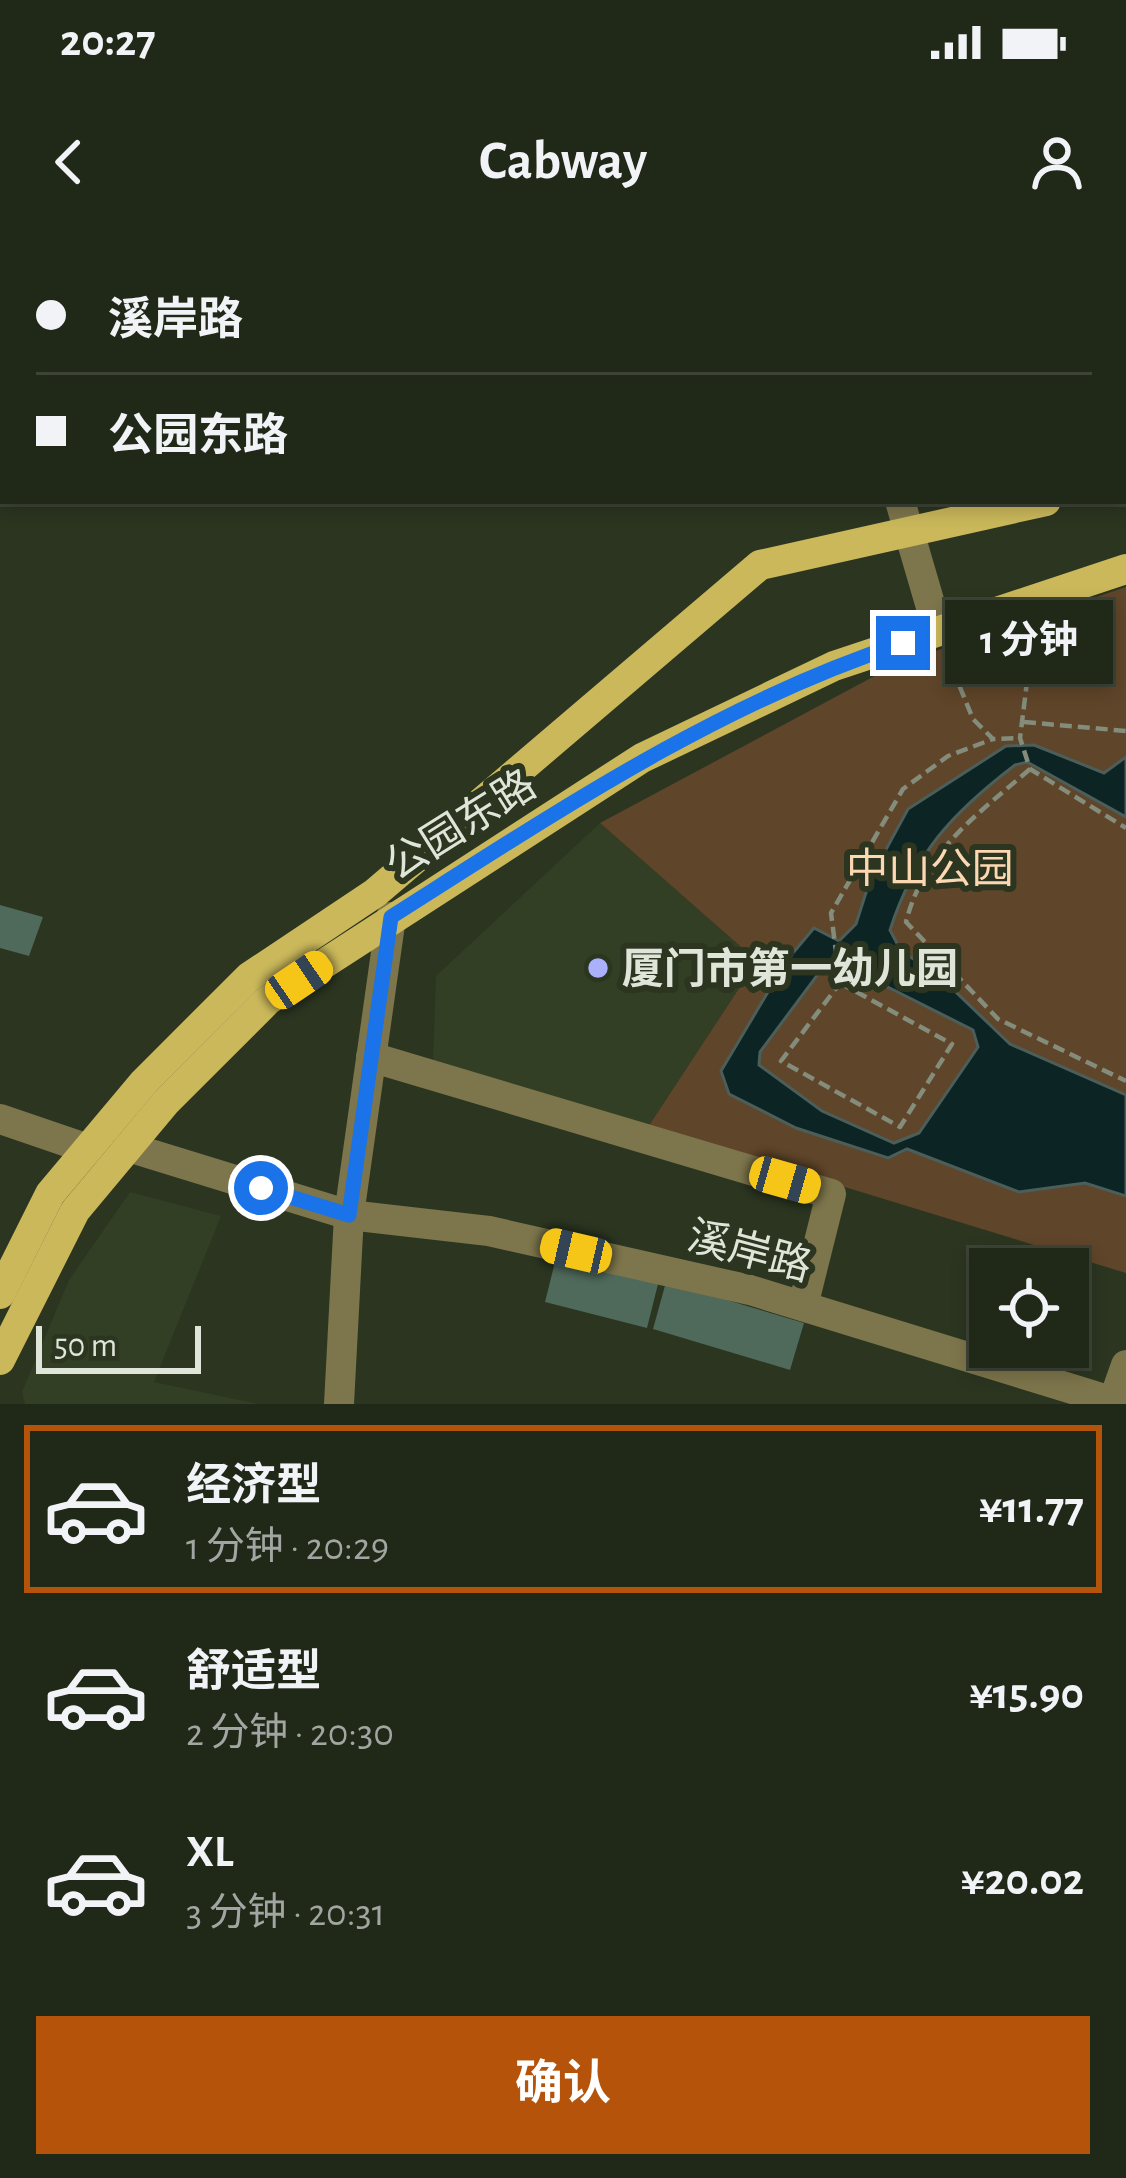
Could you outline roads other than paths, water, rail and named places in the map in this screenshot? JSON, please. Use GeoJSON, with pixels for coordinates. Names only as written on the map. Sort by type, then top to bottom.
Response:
{"type":"FeatureCollection","features":[{"type":"Feature","properties":{"kind":"main road","name":"公园东路"},"geometry":{"type":"LineString","coordinates":[[0,1294],[50,1194],[144,1082],[249,977],[374,892],[760,565],[1034,504]]}},
{"type":"Feature","properties":{"kind":"main road","name":"公园东路"},"geometry":{"type":"LineString","coordinates":[[0,1360],[75,1210],[128,1147],[268,1000],[642,758],[834,666],[1126,569]]}},
{"type":"Feature","properties":{"kind":"street"},"geometry":{"type":"LineString","coordinates":[[901,504],[938,632]]}},
{"type":"Feature","properties":{"kind":"street"},"geometry":{"type":"LineString","coordinates":[[339,1404],[349,1215],[391,917]]}},
{"type":"Feature","properties":{"kind":"street"},"geometry":{"type":"LineString","coordinates":[[371,1058],[831,1194],[803,1306]]}},
{"type":"Feature","properties":{"kind":"street"},"geometry":{"type":"LineString","coordinates":[[0,1118],[88,1149]]}},
{"type":"Feature","properties":{"kind":"street","name":"溪岸路"},"geometry":{"type":"LineString","coordinates":[[128,1147],[349,1215],[488,1232],[803,1306],[1117,1403]]}},
{"type":"Feature","properties":{"kind":"street"},"geometry":{"type":"LineString","coordinates":[[1117,1403],[1126,1365]]}},
{"type":"Feature","properties":{"kind":"water"},"geometry":{"type":"Polygon","coordinates":[[[1034,745],[1104,773],[1126,757],[1126,817],[1027,762],[1015,765],[938,837],[911,879],[890,930],[901,951],[938,975],[1010,1044],[1126,1095],[1126,1196],[1085,1183],[1019,1192],[907,1149],[888,1158],[796,1128],[729,1094],[721,1071],[787,960],[814,928],[839,941],[856,924],[871,877],[908,809],[1006,746],[1034,745]],[[834,960],[827,962],[760,1052],[759,1065],[822,1111],[894,1143],[919,1133],[978,1047],[973,1030],[834,960]]]}},
{"type":"Feature","properties":{"kind":"place","name":"厦门市第一幼儿园"},"geometry":{"type":"Point","coordinates":[598,968]}},
{"type":"Feature","properties":{"kind":"park label","name":"中山公园"},"geometry":{"type":"Point","coordinates":[930,868]}}]}
